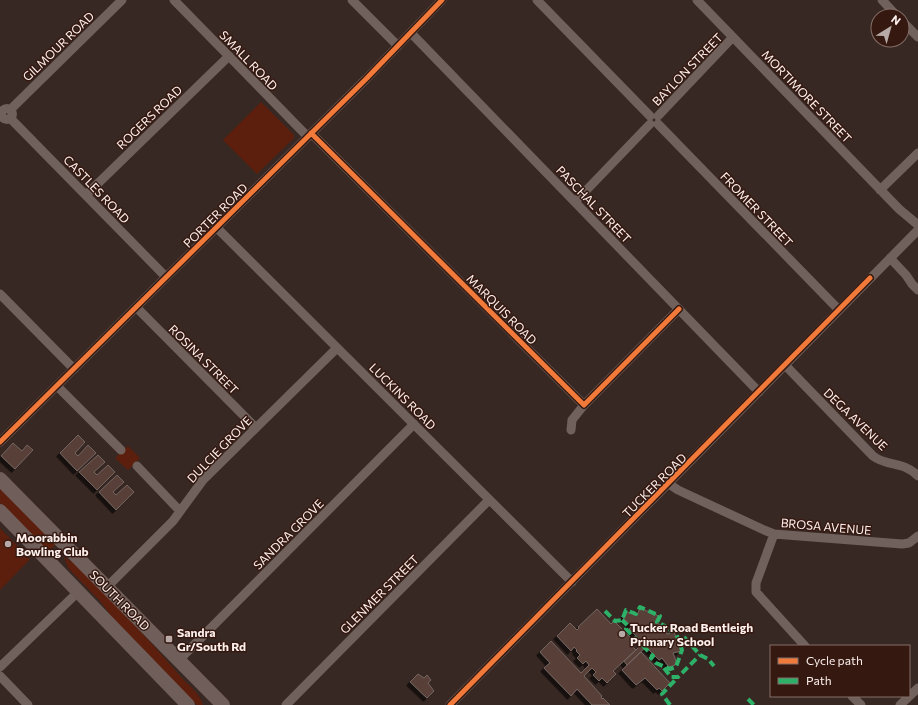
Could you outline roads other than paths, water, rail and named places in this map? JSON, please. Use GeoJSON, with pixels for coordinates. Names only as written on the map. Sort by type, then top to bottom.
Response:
{"type":"FeatureCollection","features":[{"type":"Feature","properties":{"kind":"highway","name":"SOUTH ROAD"},"geometry":{"type":"LineString","coordinates":[[0,479],[222,705]]}},
{"type":"Feature","properties":{"kind":"highway","name":"SOUTH ROAD"},"geometry":{"type":"LineString","coordinates":[[0,511],[188,705]]}},
{"type":"Feature","properties":{"kind":"highway"},"geometry":{"type":"LineString","coordinates":[[49,562],[66,545]]}},
{"type":"Feature","properties":{"kind":"street","name":"GILMOUR ROAD"},"geometry":{"type":"LineString","coordinates":[[4,114],[122,0]]}},
{"type":"Feature","properties":{"kind":"street","name":"SMALL ROAD"},"geometry":{"type":"LineString","coordinates":[[174,0],[228,56],[310,135]]}},
{"type":"Feature","properties":{"kind":"street"},"geometry":{"type":"LineString","coordinates":[[352,0],[398,46]]}},
{"type":"Feature","properties":{"kind":"street","name":"PORTER ROAD"},"geometry":{"type":"LineString","coordinates":[[0,442],[310,135],[442,0]]}},
{"type":"Feature","properties":{"kind":"street","name":"FROMER STREET"},"geometry":{"type":"LineString","coordinates":[[537,0],[839,310]]}},
{"type":"Feature","properties":{"kind":"street","name":"MORTIMORE STREET"},"geometry":{"type":"LineString","coordinates":[[697,0],[918,229]]}},
{"type":"Feature","properties":{"kind":"street"},"geometry":{"type":"LineString","coordinates":[[882,0],[890,8]]}},
{"type":"Feature","properties":{"kind":"street"},"geometry":{"type":"LineString","coordinates":[[910,29],[918,37]]}},
{"type":"Feature","properties":{"kind":"street","name":"PASCHAL STREET"},"geometry":{"type":"LineString","coordinates":[[411,33],[759,392]]}},
{"type":"Feature","properties":{"kind":"street","name":"BAYLON STREET"},"geometry":{"type":"LineString","coordinates":[[575,202],[733,38]]}},
{"type":"Feature","properties":{"kind":"street","name":"ROGERS ROAD"},"geometry":{"type":"LineString","coordinates":[[86,195],[228,56]]}},
{"type":"Feature","properties":{"kind":"street","name":"CASTLES ROAD"},"geometry":{"type":"LineString","coordinates":[[4,114],[166,277]]}},
{"type":"Feature","properties":{"kind":"street","name":"MARQUIS ROAD"},"geometry":{"type":"LineString","coordinates":[[310,135],[584,405]]}},
{"type":"Feature","properties":{"kind":"street"},"geometry":{"type":"LineString","coordinates":[[880,190],[918,153]]}},
{"type":"Feature","properties":{"kind":"street","name":"LUCKINS ROAD"},"geometry":{"type":"LineString","coordinates":[[217,228],[572,582]]}},
{"type":"Feature","properties":{"kind":"street","name":"TUCKER ROAD"},"geometry":{"type":"LineString","coordinates":[[450,705],[669,484],[918,229]]}},
{"type":"Feature","properties":{"kind":"street"},"geometry":{"type":"LineString","coordinates":[[888,260],[903,279],[915,287]]}},
{"type":"Feature","properties":{"kind":"street"},"geometry":{"type":"LineString","coordinates":[[0,294],[74,369]]}},
{"type":"Feature","properties":{"kind":"street","name":"ROSINA STREET"},"geometry":{"type":"LineString","coordinates":[[136,307],[256,428]]}},
{"type":"Feature","properties":{"kind":"street"},"geometry":{"type":"LineString","coordinates":[[571,430],[572,420],[584,405],[679,309]]}},
{"type":"Feature","properties":{"kind":"street","name":"DULCIE GROVE"},"geometry":{"type":"LineString","coordinates":[[107,587],[170,525],[200,484],[337,348]]}},
{"type":"Feature","properties":{"kind":"street","name":"DEGA AVENUE"},"geometry":{"type":"LineString","coordinates":[[785,366],[873,456],[881,461],[906,467],[918,476]]}},
{"type":"Feature","properties":{"kind":"street"},"geometry":{"type":"LineString","coordinates":[[57,386],[121,450]]}},
{"type":"Feature","properties":{"kind":"street","name":"SANDRA GROVE"},"geometry":{"type":"LineString","coordinates":[[179,660],[414,424]]}},
{"type":"Feature","properties":{"kind":"street"},"geometry":{"type":"LineString","coordinates":[[137,466],[180,511]]}},
{"type":"Feature","properties":{"kind":"street","name":"BROSA AVENUE"},"geometry":{"type":"LineString","coordinates":[[669,484],[678,490],[774,534],[902,544],[909,543],[918,536]]}},
{"type":"Feature","properties":{"kind":"street","name":"GLENMER STREET"},"geometry":{"type":"LineString","coordinates":[[286,705],[490,500]]}},
{"type":"Feature","properties":{"kind":"street"},"geometry":{"type":"LineString","coordinates":[[774,534],[756,583],[756,592],[804,645]]}},
{"type":"Feature","properties":{"kind":"street"},"geometry":{"type":"LineString","coordinates":[[0,668],[78,592]]}},
{"type":"Feature","properties":{"kind":"street"},"geometry":{"type":"LineString","coordinates":[[0,676],[28,705]]}},
{"type":"Feature","properties":{"kind":"street"},"geometry":{"type":"LineString","coordinates":[[910,696],[918,688]]}},
{"type":"Feature","properties":{"kind":"street"},"geometry":{"type":"LineString","coordinates":[[853,697],[861,705]]}},
{"type":"Feature","properties":{"kind":"street"},"geometry":{"type":"LineString","coordinates":[[900,705],[908,697]]}},
{"type":"Feature","properties":{"kind":"place","name":"Moorabbin Bowling Club"},"geometry":{"type":"Point","coordinates":[8,544]}},
{"type":"Feature","properties":{"kind":"place","name":"Tucker Road Bentleigh Primary School"},"geometry":{"type":"Point","coordinates":[622,634]}},
{"type":"Feature","properties":{"kind":"place","name":"Sandra Gr/South Rd"},"geometry":{"type":"Point","coordinates":[169,639]}}]}
